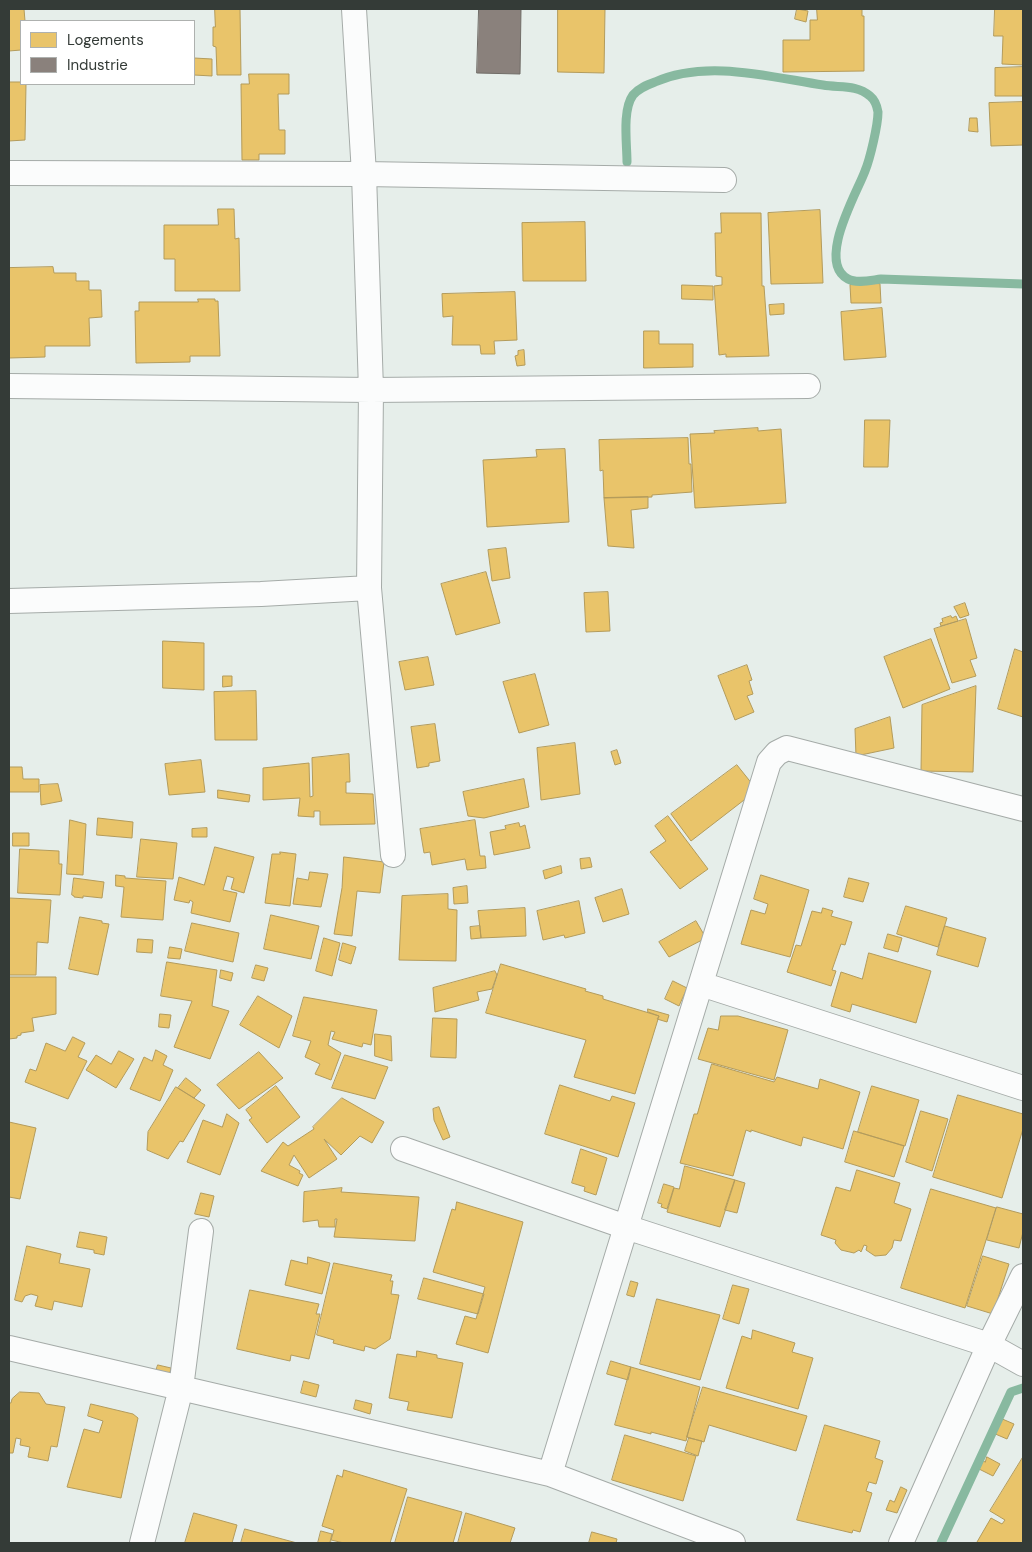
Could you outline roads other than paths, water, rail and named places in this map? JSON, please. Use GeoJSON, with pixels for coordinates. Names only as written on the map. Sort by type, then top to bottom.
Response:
{"type":"FeatureCollection","features":[{"type":"Feature","properties":{"kind":"street"},"geometry":{"type":"LineString","coordinates":[[354,9],[364,174],[371,390],[369,588],[393,856]]}},
{"type":"Feature","properties":{"kind":"street"},"geometry":{"type":"LineString","coordinates":[[9,173],[364,174],[724,180]]}},
{"type":"Feature","properties":{"kind":"street"},"geometry":{"type":"LineString","coordinates":[[9,386],[371,390],[808,386]]}},
{"type":"Feature","properties":{"kind":"street"},"geometry":{"type":"LineString","coordinates":[[9,601],[261,594],[369,588]]}},
{"type":"Feature","properties":{"kind":"street"},"geometry":{"type":"LineString","coordinates":[[550,1474],[769,762],[777,753],[787,748],[1023,809]]}},
{"type":"Feature","properties":{"kind":"street"},"geometry":{"type":"LineString","coordinates":[[701,984],[1023,1088]]}},
{"type":"Feature","properties":{"kind":"street"},"geometry":{"type":"LineString","coordinates":[[403,1149],[626,1227],[990,1345],[1023,1364]]}},
{"type":"Feature","properties":{"kind":"street"},"geometry":{"type":"LineString","coordinates":[[142,1543],[181,1388],[201,1232]]}},
{"type":"Feature","properties":{"kind":"street"},"geometry":{"type":"LineString","coordinates":[[901,1543],[1023,1276]]}},
{"type":"Feature","properties":{"kind":"street"},"geometry":{"type":"LineString","coordinates":[[9,1348],[550,1474],[733,1543]]}},
{"type":"Feature","properties":{"kind":"waterway"},"geometry":{"type":"LineString","coordinates":[[627,162],[626,118],[627,109],[633,95],[646,86],[675,75],[695,72],[738,72],[859,90],[865,92],[876,103],[878,118],[867,166],[841,227],[836,258],[839,270],[848,279],[856,281],[881,279],[1023,284]]}},
{"type":"Feature","properties":{"kind":"waterway"},"geometry":{"type":"LineString","coordinates":[[941,1543],[1011,1392],[1023,1388]]}}]}
